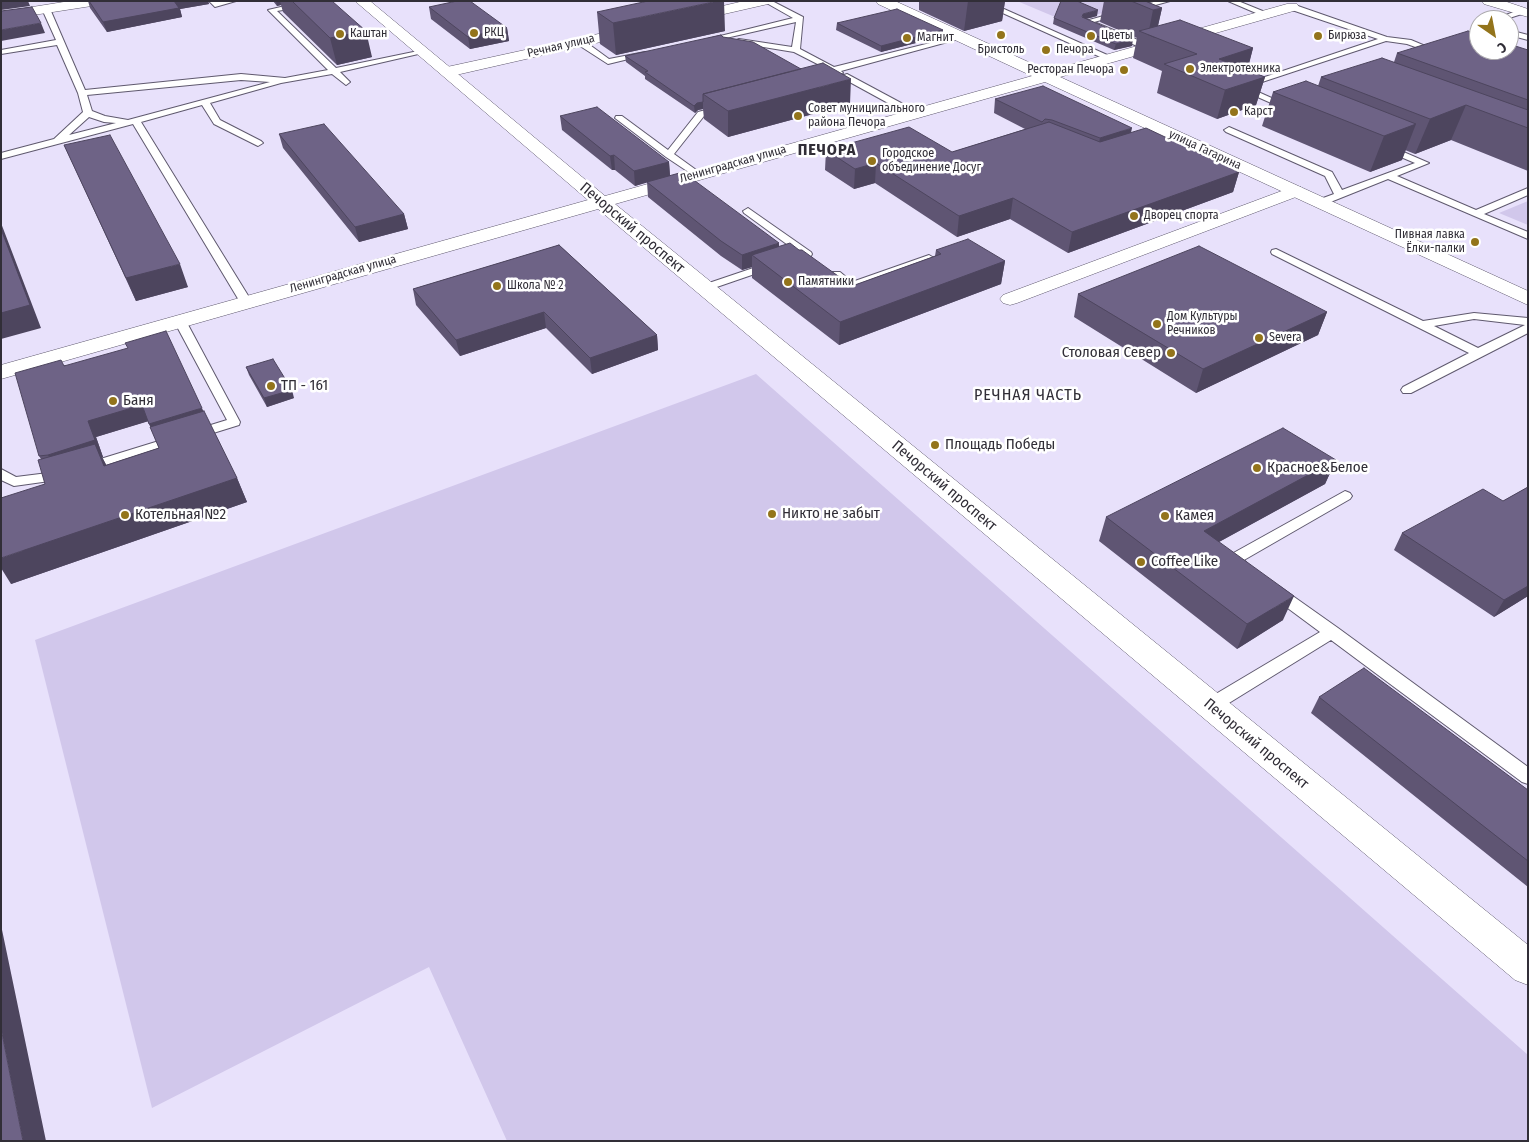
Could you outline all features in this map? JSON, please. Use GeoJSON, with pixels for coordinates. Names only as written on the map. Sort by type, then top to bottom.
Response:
{"type":"FeatureCollection","features":[{"type":"Feature","properties":{"kind":"main road"},"geometry":{"type":"LineString","coordinates":[[1,16],[98,1]]}},
{"type":"Feature","properties":{"kind":"main road","name":"Печорский проспект"},"geometry":{"type":"LineString","coordinates":[[362,1],[704,288],[1528,968]]}},
{"type":"Feature","properties":{"kind":"main road"},"geometry":{"type":"LineString","coordinates":[[676,21],[764,1]]}},
{"type":"Feature","properties":{"kind":"main road","name":"улица Гагарина"},"geometry":{"type":"LineString","coordinates":[[883,1],[1045,76],[1163,136],[1295,191],[1528,299]]}},
{"type":"Feature","properties":{"kind":"main road"},"geometry":{"type":"LineString","coordinates":[[1489,1],[1525,12]]}},
{"type":"Feature","properties":{"kind":"main road","name":"Ленинградская улица"},"geometry":{"type":"LineString","coordinates":[[1,372],[600,201],[1292,7]]}},
{"type":"Feature","properties":{"kind":"main road","name":"Речная улица"},"geometry":{"type":"LineString","coordinates":[[447,72],[648,27]]}},
{"type":"Feature","properties":{"kind":"main road"},"geometry":{"type":"LineString","coordinates":[[1010,299],[1295,191]]}},
{"type":"Feature","properties":{"kind":"lane"},"geometry":{"type":"LineString","coordinates":[[212,1],[215,4],[233,1]]}},
{"type":"Feature","properties":{"kind":"lane"},"geometry":{"type":"LineString","coordinates":[[295,1],[298,5],[272,10],[346,82]]}},
{"type":"Feature","properties":{"kind":"lane"},"geometry":{"type":"LineString","coordinates":[[764,1],[800,19]]}},
{"type":"Feature","properties":{"kind":"lane"},"geometry":{"type":"LineString","coordinates":[[979,1],[1110,58]]}},
{"type":"Feature","properties":{"kind":"lane"},"geometry":{"type":"LineString","coordinates":[[1147,47],[1086,22],[1167,1]]}},
{"type":"Feature","properties":{"kind":"lane"},"geometry":{"type":"LineString","coordinates":[[1231,1],[1266,14]]}},
{"type":"Feature","properties":{"kind":"lane"},"geometry":{"type":"LineString","coordinates":[[1292,7],[1386,40],[1408,42],[1450,57],[1432,63]]}},
{"type":"Feature","properties":{"kind":"lane"},"geometry":{"type":"LineString","coordinates":[[46,9],[82,93],[88,114]]}},
{"type":"Feature","properties":{"kind":"lane"},"geometry":{"type":"LineString","coordinates":[[698,42],[800,19]]}},
{"type":"Feature","properties":{"kind":"lane"},"geometry":{"type":"LineString","coordinates":[[796,50],[800,19]]}},
{"type":"Feature","properties":{"kind":"lane"},"geometry":{"type":"LineString","coordinates":[[716,38],[796,50],[912,113]]}},
{"type":"Feature","properties":{"kind":"lane"},"geometry":{"type":"LineString","coordinates":[[833,70],[962,38]]}},
{"type":"Feature","properties":{"kind":"lane"},"geometry":{"type":"LineString","coordinates":[[1300,112],[1239,87],[1386,40]]}},
{"type":"Feature","properties":{"kind":"lane"},"geometry":{"type":"LineString","coordinates":[[1,52],[60,42]]}},
{"type":"Feature","properties":{"kind":"lane"},"geometry":{"type":"LineString","coordinates":[[580,42],[608,62],[653,52]]}},
{"type":"Feature","properties":{"kind":"lane"},"geometry":{"type":"LineString","coordinates":[[1,156],[285,81],[423,52]]}},
{"type":"Feature","properties":{"kind":"lane"},"geometry":{"type":"LineString","coordinates":[[82,93],[241,77],[285,81]]}},
{"type":"Feature","properties":{"kind":"lane"},"geometry":{"type":"LineString","coordinates":[[819,84],[847,77]]}},
{"type":"Feature","properties":{"kind":"lane"},"geometry":{"type":"LineString","coordinates":[[205,103],[217,122],[258,143]]}},
{"type":"Feature","properties":{"kind":"lane"},"geometry":{"type":"LineString","coordinates":[[669,154],[701,114],[728,107]]}},
{"type":"Feature","properties":{"kind":"lane"},"geometry":{"type":"LineString","coordinates":[[88,114],[104,119],[136,121]]}},
{"type":"Feature","properties":{"kind":"lane"},"geometry":{"type":"LineString","coordinates":[[55,142],[88,114]]}},
{"type":"Feature","properties":{"kind":"lane"},"geometry":{"type":"LineString","coordinates":[[618,118],[696,174]]}},
{"type":"Feature","properties":{"kind":"lane"},"geometry":{"type":"LineString","coordinates":[[136,121],[246,302]]}},
{"type":"Feature","properties":{"kind":"lane"},"geometry":{"type":"LineString","coordinates":[[1228,130],[1329,174],[1340,195]]}},
{"type":"Feature","properties":{"kind":"lane"},"geometry":{"type":"LineString","coordinates":[[1319,203],[1424,163],[1380,145]]}},
{"type":"Feature","properties":{"kind":"lane"},"geometry":{"type":"LineString","coordinates":[[1388,176],[1528,236]]}},
{"type":"Feature","properties":{"kind":"lane"},"geometry":{"type":"LineString","coordinates":[[1475,214],[1528,191]]}},
{"type":"Feature","properties":{"kind":"lane"},"geometry":{"type":"LineString","coordinates":[[704,288],[785,261],[811,256],[748,211]]}},
{"type":"Feature","properties":{"kind":"lane"},"geometry":{"type":"LineString","coordinates":[[1276,252],[1478,353]]}},
{"type":"Feature","properties":{"kind":"lane"},"geometry":{"type":"LineString","coordinates":[[829,270],[851,286],[943,253]]}},
{"type":"Feature","properties":{"kind":"lane"},"geometry":{"type":"LineString","coordinates":[[1421,325],[1474,316],[1528,322]]}},
{"type":"Feature","properties":{"kind":"lane"},"geometry":{"type":"LineString","coordinates":[[1,473],[14,482],[58,477],[234,422],[180,321]]}},
{"type":"Feature","properties":{"kind":"lane"},"geometry":{"type":"LineString","coordinates":[[1407,390],[1528,328]]}},
{"type":"Feature","properties":{"kind":"lane"},"geometry":{"type":"LineString","coordinates":[[1345,496],[1233,560],[1528,777]]}},
{"type":"Feature","properties":{"kind":"lane"},"geometry":{"type":"LineString","coordinates":[[1210,706],[1332,632]]}},
{"type":"Feature","properties":{"kind":"shaded area"},"geometry":{"type":"Polygon","coordinates":[[[1017,1],[1150,1],[1067,22],[1017,1]]]}},
{"type":"Feature","properties":{"kind":"shaded area"},"geometry":{"type":"Polygon","coordinates":[[[1528,201],[1528,225],[1499,213],[1528,201]]]}},
{"type":"Feature","properties":{"kind":"shaded area"},"geometry":{"type":"Polygon","coordinates":[[[756,374],[1528,1055],[1528,1141],[507,1141],[429,967],[152,1108],[35,640],[756,374]]]}},
{"type":"Feature","properties":{"kind":"building"},"geometry":{"type":"Polygon","coordinates":[[[89,1],[174,1],[179,8],[103,22],[89,1]]]}},
{"type":"Feature","properties":{"kind":"building"},"geometry":{"type":"Polygon","coordinates":[[[292,1],[332,1],[366,31],[330,38],[292,1]]]}},
{"type":"Feature","properties":{"kind":"building"},"geometry":{"type":"Polygon","coordinates":[[[457,1],[470,1],[507,28],[468,37],[429,7],[457,1]]]}},
{"type":"Feature","properties":{"kind":"building"},"geometry":{"type":"Polygon","coordinates":[[[648,1],[718,1],[613,23],[597,12],[648,1]]]}},
{"type":"Feature","properties":{"kind":"building"},"geometry":{"type":"Polygon","coordinates":[[[1061,1],[1077,1],[1098,10],[1083,14],[1082,17],[1133,39],[1116,44],[1054,18],[1061,1]]]}},
{"type":"Feature","properties":{"kind":"building"},"geometry":{"type":"Polygon","coordinates":[[[1131,1],[1145,1],[1162,8],[1153,10],[1131,1]]]}},
{"type":"Feature","properties":{"kind":"building"},"geometry":{"type":"Polygon","coordinates":[[[32,7],[41,23],[1,30],[1,11],[32,7]]]}},
{"type":"Feature","properties":{"kind":"building"},"geometry":{"type":"Polygon","coordinates":[[[897,9],[943,30],[881,46],[837,23],[897,9]]]}},
{"type":"Feature","properties":{"kind":"building"},"geometry":{"type":"Polygon","coordinates":[[[1180,20],[1253,48],[1219,59],[1265,77],[1225,90],[1164,64],[1197,54],[1139,31],[1180,20]]]}},
{"type":"Feature","properties":{"kind":"building"},"geometry":{"type":"Polygon","coordinates":[[[1468,31],[1469,60],[1519,60],[1519,47],[1528,50],[1528,100],[1397,53],[1468,31]]]}},
{"type":"Feature","properties":{"kind":"building"},"geometry":{"type":"Polygon","coordinates":[[[721,35],[723,37],[753,42],[801,69],[703,94],[703,102],[697,103],[694,106],[625,56],[721,35]]]}},
{"type":"Feature","properties":{"kind":"building"},"geometry":{"type":"Polygon","coordinates":[[[1382,58],[1528,110],[1528,128],[1466,105],[1430,119],[1321,77],[1382,58]]]}},
{"type":"Feature","properties":{"kind":"building"},"geometry":{"type":"Polygon","coordinates":[[[823,63],[851,79],[728,111],[703,94],[823,63]]]}},
{"type":"Feature","properties":{"kind":"building"},"geometry":{"type":"Polygon","coordinates":[[[1306,81],[1416,124],[1384,136],[1273,92],[1306,81]]]}},
{"type":"Feature","properties":{"kind":"building"},"geometry":{"type":"Polygon","coordinates":[[[1043,86],[1132,128],[1100,138],[1052,120],[1045,119],[1042,122],[995,99],[1043,86]]]}},
{"type":"Feature","properties":{"kind":"building"},"geometry":{"type":"Polygon","coordinates":[[[597,107],[669,162],[634,171],[614,155],[610,156],[560,116],[597,107]]]}},
{"type":"Feature","properties":{"kind":"building"},"geometry":{"type":"Polygon","coordinates":[[[1049,122],[1100,142],[1146,128],[1239,172],[1072,232],[1013,198],[959,216],[876,163],[855,169],[826,150],[909,127],[952,152],[1049,122]]]}},
{"type":"Feature","properties":{"kind":"building"},"geometry":{"type":"Polygon","coordinates":[[[324,124],[404,214],[355,227],[279,134],[324,124]]]}},
{"type":"Feature","properties":{"kind":"building"},"geometry":{"type":"Polygon","coordinates":[[[110,135],[180,264],[126,278],[64,145],[110,135]]]}},
{"type":"Feature","properties":{"kind":"building"},"geometry":{"type":"Polygon","coordinates":[[[683,172],[779,243],[742,255],[721,241],[647,182],[683,172]]]}},
{"type":"Feature","properties":{"kind":"building"},"geometry":{"type":"Polygon","coordinates":[[[1,229],[30,305],[1,313],[1,229]]]}},
{"type":"Feature","properties":{"kind":"building"},"geometry":{"type":"Polygon","coordinates":[[[968,239],[1005,261],[840,322],[752,255],[790,243],[852,286],[941,254],[936,250],[968,239]]]}},
{"type":"Feature","properties":{"kind":"building"},"geometry":{"type":"Polygon","coordinates":[[[559,245],[657,335],[590,358],[544,312],[456,340],[413,289],[559,245]]]}},
{"type":"Feature","properties":{"kind":"building"},"geometry":{"type":"Polygon","coordinates":[[[1199,246],[1327,312],[1203,369],[1078,294],[1199,246]]]}},
{"type":"Feature","properties":{"kind":"building","name":"Баня"},"geometry":{"type":"Polygon","coordinates":[[[166,331],[202,408],[149,424],[142,405],[88,421],[95,440],[48,455],[39,456],[15,373],[61,360],[64,366],[128,348],[125,343],[166,331]]]}},
{"type":"Feature","properties":{"kind":"building","name":"ТП - 161"},"geometry":{"type":"Polygon","coordinates":[[[273,359],[292,390],[264,398],[246,367],[273,359]]]}},
{"type":"Feature","properties":{"kind":"building"},"geometry":{"type":"Polygon","coordinates":[[[204,411],[237,478],[1,558],[1,498],[45,484],[38,460],[95,444],[104,466],[159,448],[150,427],[204,411]]]}},
{"type":"Feature","properties":{"kind":"building"},"geometry":{"type":"Polygon","coordinates":[[[1283,428],[1336,460],[1204,531],[1294,596],[1247,624],[1106,517],[1283,428]]]}},
{"type":"Feature","properties":{"kind":"building"},"geometry":{"type":"Polygon","coordinates":[[[1528,487],[1528,586],[1504,600],[1402,533],[1483,489],[1503,501],[1528,487]]]}},
{"type":"Feature","properties":{"kind":"building"},"geometry":{"type":"Polygon","coordinates":[[[1364,668],[1528,790],[1528,861],[1319,697],[1364,668]]]}},
{"type":"Feature","properties":{"kind":"building"},"geometry":{"type":"Polygon","coordinates":[[[1,1028],[23,1141],[1,1141],[1,1028]]]}},
{"type":"Feature","properties":{"kind":"place","name":"РКЦ"},"geometry":{"type":"Point","coordinates":[474,33]}},
{"type":"Feature","properties":{"kind":"place","name":"Каштан"},"geometry":{"type":"Point","coordinates":[340,34]}},
{"type":"Feature","properties":{"kind":"place","name":"Бристоль"},"geometry":{"type":"Point","coordinates":[1001,35]}},
{"type":"Feature","properties":{"kind":"place","name":"Цветы"},"geometry":{"type":"Point","coordinates":[1091,36]}},
{"type":"Feature","properties":{"kind":"place","name":"Бирюза"},"geometry":{"type":"Point","coordinates":[1318,36]}},
{"type":"Feature","properties":{"kind":"place","name":"Магнит"},"geometry":{"type":"Point","coordinates":[907,38]}},
{"type":"Feature","properties":{"kind":"place","name":"Печора"},"geometry":{"type":"Point","coordinates":[1046,50]}},
{"type":"Feature","properties":{"kind":"place","name":"Электротехника"},"geometry":{"type":"Point","coordinates":[1190,69]}},
{"type":"Feature","properties":{"kind":"place","name":"Ресторан Печора"},"geometry":{"type":"Point","coordinates":[1124,70]}},
{"type":"Feature","properties":{"kind":"place","name":"Карст"},"geometry":{"type":"Point","coordinates":[1234,112]}},
{"type":"Feature","properties":{"kind":"place","name":"Совет муниципального района Печора"},"geometry":{"type":"Point","coordinates":[798,116]}},
{"type":"Feature","properties":{"kind":"place","name":"Городское объединение Досуг"},"geometry":{"type":"Point","coordinates":[872,161]}},
{"type":"Feature","properties":{"kind":"place","name":"Дворец спорта"},"geometry":{"type":"Point","coordinates":[1134,216]}},
{"type":"Feature","properties":{"kind":"place","name":"Пивная лавка Ёлки-палки"},"geometry":{"type":"Point","coordinates":[1475,242]}},
{"type":"Feature","properties":{"kind":"place","name":"Памятники"},"geometry":{"type":"Point","coordinates":[788,282]}},
{"type":"Feature","properties":{"kind":"place","name":"Школа № 2"},"geometry":{"type":"Point","coordinates":[497,286]}},
{"type":"Feature","properties":{"kind":"place","name":"Дом Культуры Речников"},"geometry":{"type":"Point","coordinates":[1157,324]}},
{"type":"Feature","properties":{"kind":"place","name":"Severa"},"geometry":{"type":"Point","coordinates":[1259,338]}},
{"type":"Feature","properties":{"kind":"place","name":"Столовая Север"},"geometry":{"type":"Point","coordinates":[1171,353]}},
{"type":"Feature","properties":{"kind":"place","name":"ТП - 161"},"geometry":{"type":"Point","coordinates":[271,386]}},
{"type":"Feature","properties":{"kind":"place","name":"Баня"},"geometry":{"type":"Point","coordinates":[113,401]}},
{"type":"Feature","properties":{"kind":"place","name":"Площадь Победы"},"geometry":{"type":"Point","coordinates":[935,445]}},
{"type":"Feature","properties":{"kind":"place","name":"Красное&Белое"},"geometry":{"type":"Point","coordinates":[1257,468]}},
{"type":"Feature","properties":{"kind":"place","name":"Никто не забыт"},"geometry":{"type":"Point","coordinates":[772,514]}},
{"type":"Feature","properties":{"kind":"place","name":"Котельная №2"},"geometry":{"type":"Point","coordinates":[125,515]}},
{"type":"Feature","properties":{"kind":"place","name":"Камея"},"geometry":{"type":"Point","coordinates":[1165,516]}},
{"type":"Feature","properties":{"kind":"place","name":"Coffee Like"},"geometry":{"type":"Point","coordinates":[1141,562]}},
{"type":"Feature","properties":{"kind":"district","name":"ПЕЧОРА"},"geometry":{"type":"Point","coordinates":[827,151]}},
{"type":"Feature","properties":{"kind":"district","name":"РЕЧНАЯ ЧАСТЬ"},"geometry":{"type":"Point","coordinates":[1028,396]}}]}
